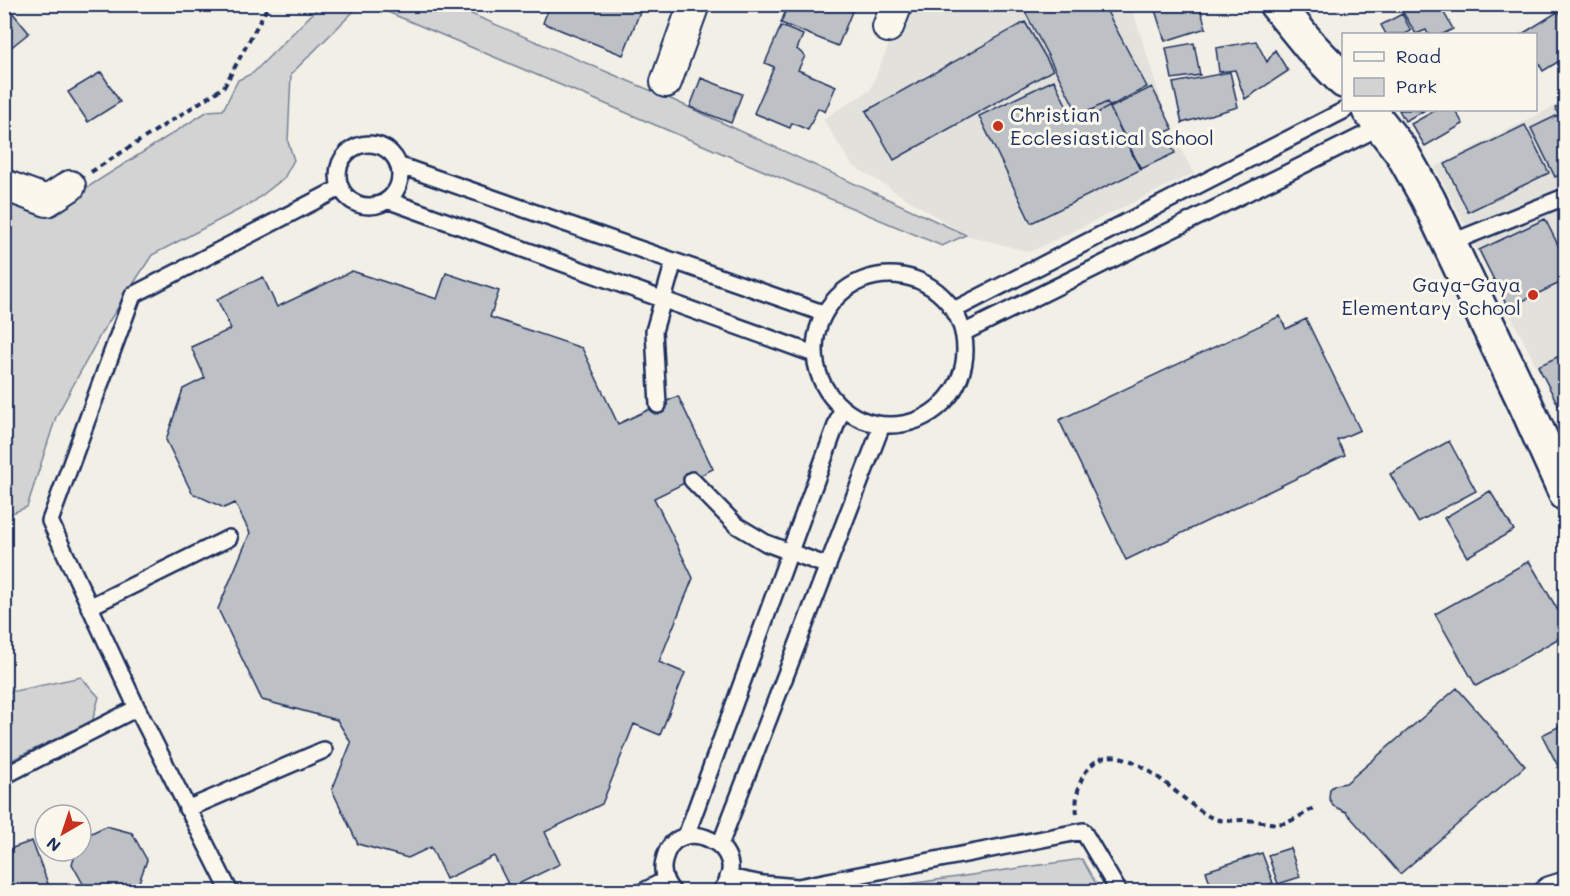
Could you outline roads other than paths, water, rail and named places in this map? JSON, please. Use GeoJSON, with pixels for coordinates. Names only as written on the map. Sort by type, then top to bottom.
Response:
{"type":"FeatureCollection","features":[{"type":"Feature","properties":{"kind":"main road"},"geometry":{"type":"LineString","coordinates":[[1276,4],[1311,47],[1342,79]]}},
{"type":"Feature","properties":{"kind":"main road"},"geometry":{"type":"LineString","coordinates":[[1375,118],[1413,171],[1450,243],[1564,489]]}},
{"type":"Feature","properties":{"kind":"street"},"geometry":{"type":"LineString","coordinates":[[666,82],[694,4]]}},
{"type":"Feature","properties":{"kind":"street"},"geometry":{"type":"LineString","coordinates":[[4,185],[47,201],[70,186]]}},
{"type":"Feature","properties":{"kind":"street"},"geometry":{"type":"LineString","coordinates":[[1550,891],[1566,887]]}},
{"type":"Feature","properties":{"kind":"lane"},"geometry":{"type":"LineString","coordinates":[[954,310],[1343,111]]}},
{"type":"Feature","properties":{"kind":"lane"},"geometry":{"type":"LineString","coordinates":[[963,333],[1375,118]]}},
{"type":"Feature","properties":{"kind":"lane"},"geometry":{"type":"LineString","coordinates":[[377,145],[386,149],[398,165],[399,184],[387,200],[370,207],[352,202],[340,188],[337,177],[338,168],[342,159],[357,146],[377,145]]}},
{"type":"Feature","properties":{"kind":"lane"},"geometry":{"type":"LineString","coordinates":[[398,165],[823,313]]}},
{"type":"Feature","properties":{"kind":"lane"},"geometry":{"type":"LineString","coordinates":[[230,891],[137,708],[50,521],[133,295],[340,188]]}},
{"type":"Feature","properties":{"kind":"lane"},"geometry":{"type":"LineString","coordinates":[[1450,243],[1562,198]]}},
{"type":"Feature","properties":{"kind":"lane"},"geometry":{"type":"LineString","coordinates":[[387,200],[814,354]]}},
{"type":"Feature","properties":{"kind":"lane"},"geometry":{"type":"LineString","coordinates":[[658,405],[654,331],[674,261]]}},
{"type":"Feature","properties":{"kind":"lane"},"geometry":{"type":"LineString","coordinates":[[887,275],[913,278],[936,291],[954,310],[963,333],[965,357],[959,380],[946,401],[928,416],[906,424],[882,425],[861,420],[842,409],[828,393],[818,375],[814,354],[816,333],[823,313],[840,293],[862,280],[887,275]]}},
{"type":"Feature","properties":{"kind":"lane"},"geometry":{"type":"LineString","coordinates":[[686,836],[842,409]]}},
{"type":"Feature","properties":{"kind":"lane"},"geometry":{"type":"LineString","coordinates":[[720,845],[882,425]]}},
{"type":"Feature","properties":{"kind":"lane"},"geometry":{"type":"LineString","coordinates":[[692,480],[736,525],[766,543],[828,566]]}},
{"type":"Feature","properties":{"kind":"lane"},"geometry":{"type":"LineString","coordinates":[[89,607],[229,538]]}},
{"type":"Feature","properties":{"kind":"lane"},"geometry":{"type":"LineString","coordinates":[[4,776],[137,708]]}},
{"type":"Feature","properties":{"kind":"lane"},"geometry":{"type":"LineString","coordinates":[[188,809],[324,750]]}},
{"type":"Feature","properties":{"kind":"lane"},"geometry":{"type":"LineString","coordinates":[[728,877],[763,884],[798,887],[1083,831],[1119,891]]}},
{"type":"Feature","properties":{"kind":"lane"},"geometry":{"type":"LineString","coordinates":[[642,891],[669,886],[663,870],[664,858],[676,841],[686,836],[705,836],[720,845],[727,855],[728,877],[720,891]]}},
{"type":"Feature","properties":{"kind":"place","name":"Christian Ecclesiastical School"},"geometry":{"type":"Point","coordinates":[998,126]}},
{"type":"Feature","properties":{"kind":"place","name":"Gaya-Gaya Elementary School"},"geometry":{"type":"Point","coordinates":[1533,295]}}]}
